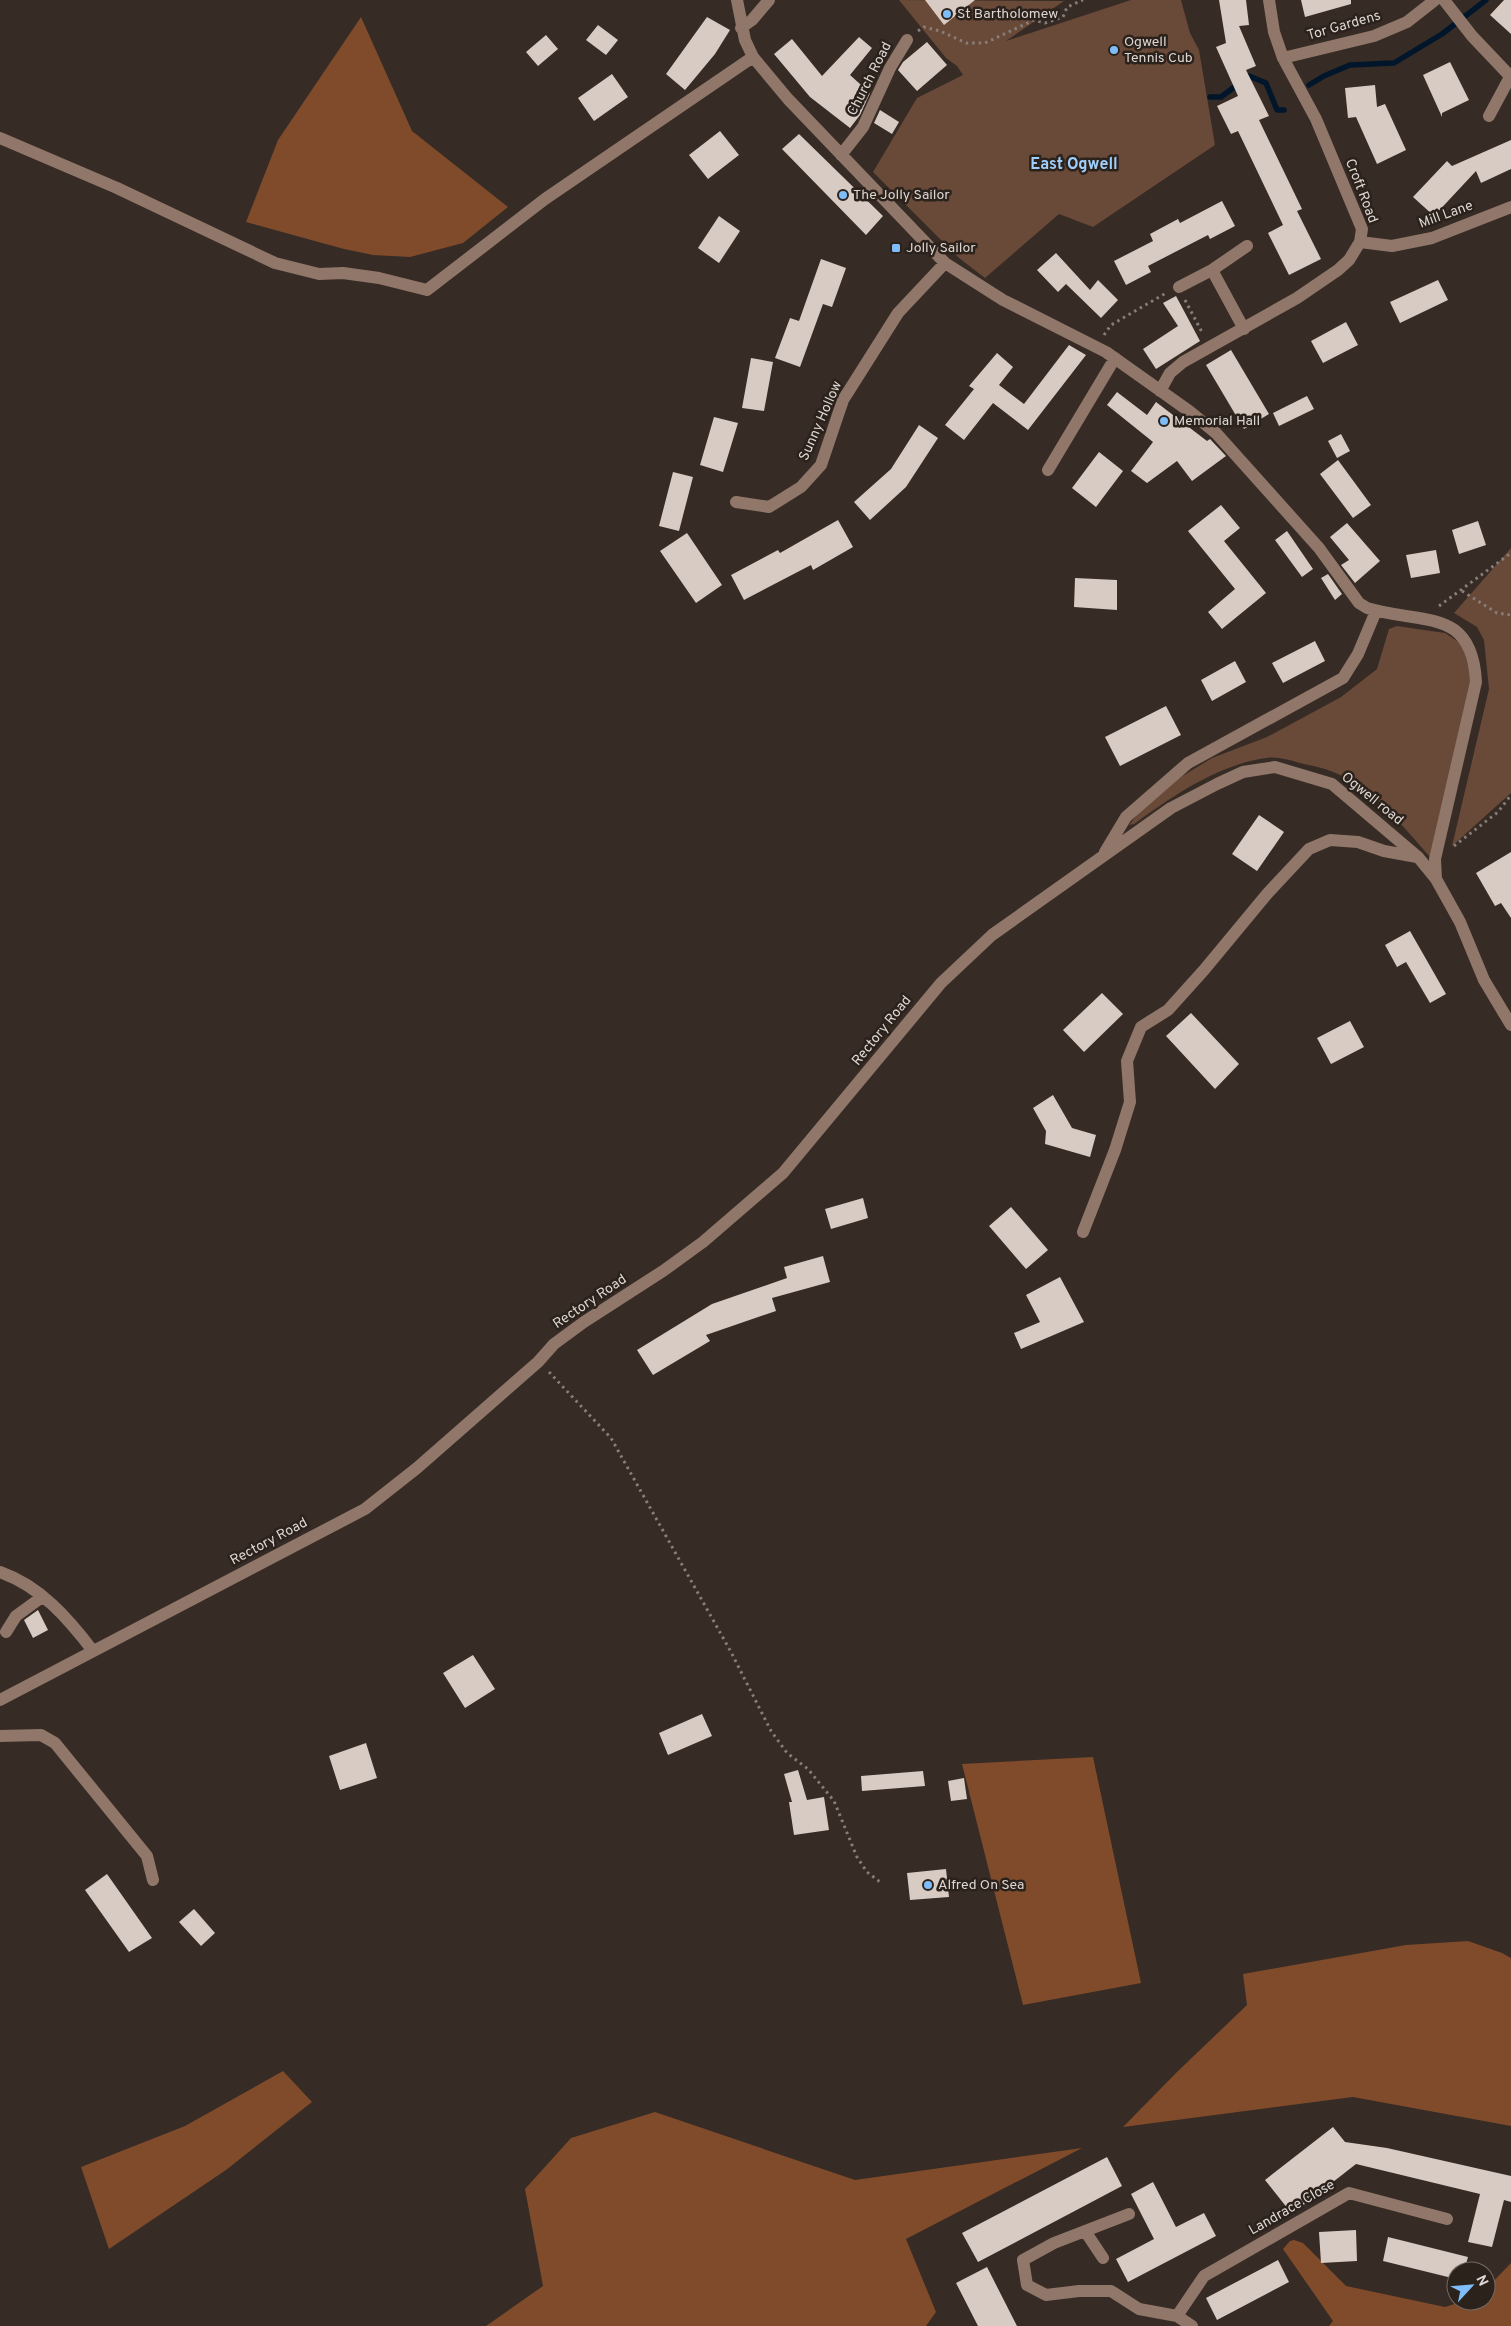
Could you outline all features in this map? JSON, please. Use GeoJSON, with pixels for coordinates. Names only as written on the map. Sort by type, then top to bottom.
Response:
{"type":"FeatureCollection","features":[{"type":"Feature","properties":{"kind":"street"},"geometry":{"type":"LineString","coordinates":[[738,0],[741,28],[753,57],[788,99],[945,263],[1003,300],[1115,358],[1189,411],[1216,433],[1320,548],[1359,603],[1376,611],[1446,624],[1463,636],[1475,661],[1476,682],[1435,859],[1436,879]]}},
{"type":"Feature","properties":{"kind":"street"},"geometry":{"type":"LineString","coordinates":[[741,28],[752,20],[769,0]]}},
{"type":"Feature","properties":{"kind":"street","name":"Croft Road"},"geometry":{"type":"LineString","coordinates":[[1160,391],[1170,373],[1183,362],[1244,329],[1338,270],[1349,260],[1360,242],[1362,229],[1316,119],[1283,58],[1274,32],[1269,0]]}},
{"type":"Feature","properties":{"kind":"street","name":"Tor Gardens"},"geometry":{"type":"LineString","coordinates":[[1283,58],[1374,36],[1406,22],[1435,0]]}},
{"type":"Feature","properties":{"kind":"street"},"geometry":{"type":"LineString","coordinates":[[1448,4],[1472,36],[1510,75],[1489,116]]}},
{"type":"Feature","properties":{"kind":"street","name":"Church Road"},"geometry":{"type":"LineString","coordinates":[[841,155],[863,128],[890,68],[907,40]]}},
{"type":"Feature","properties":{"kind":"street"},"geometry":{"type":"LineString","coordinates":[[0,138],[117,188],[275,263],[319,274],[343,273],[379,278],[427,290],[545,199],[753,57]]}},
{"type":"Feature","properties":{"kind":"street","name":"Mill Lane"},"geometry":{"type":"LineString","coordinates":[[1360,242],[1392,246],[1432,238],[1511,207]]}},
{"type":"Feature","properties":{"kind":"street"},"geometry":{"type":"LineString","coordinates":[[1178,286],[1212,270],[1247,246]]}},
{"type":"Feature","properties":{"kind":"street","name":"Sunny Hollow"},"geometry":{"type":"LineString","coordinates":[[736,502],[768,507],[801,487],[821,465],[843,400],[898,313],[945,263]]}},
{"type":"Feature","properties":{"kind":"street"},"geometry":{"type":"LineString","coordinates":[[1212,270],[1244,329]]}},
{"type":"Feature","properties":{"kind":"street"},"geometry":{"type":"LineString","coordinates":[[1048,470],[1115,358]]}},
{"type":"Feature","properties":{"kind":"street"},"geometry":{"type":"LineString","coordinates":[[1103,856],[1126,817],[1188,763],[1343,678],[1358,654],[1376,611]]}},
{"type":"Feature","properties":{"kind":"street","name":"Ogwell road"},"geometry":{"type":"LineString","coordinates":[[1103,856],[1171,808],[1243,772],[1275,767],[1332,784],[1418,857],[1436,879],[1460,922],[1484,980],[1511,1025]]}},
{"type":"Feature","properties":{"kind":"street"},"geometry":{"type":"LineString","coordinates":[[1083,1232],[1115,1150],[1130,1102],[1127,1061],[1141,1027],[1168,1010],[1267,894],[1309,849],[1330,840],[1340,840],[1358,842],[1384,851],[1418,857]]}},
{"type":"Feature","properties":{"kind":"street","name":"Rectory Road"},"geometry":{"type":"LineString","coordinates":[[0,1700],[365,1508],[417,1468],[538,1362],[554,1344],[703,1242],[776,1180],[808,1146],[941,983],[963,961],[992,935],[1103,856]]}},
{"type":"Feature","properties":{"kind":"street"},"geometry":{"type":"LineString","coordinates":[[0,1572],[17,1578],[65,1615],[93,1651]]}},
{"type":"Feature","properties":{"kind":"street"},"geometry":{"type":"LineString","coordinates":[[6,1632],[16,1616],[42,1597]]}},
{"type":"Feature","properties":{"kind":"street"},"geometry":{"type":"LineString","coordinates":[[0,1736],[41,1735],[55,1744],[147,1856],[153,1880]]}},
{"type":"Feature","properties":{"kind":"street","name":"Landrace Close"},"geometry":{"type":"LineString","coordinates":[[1177,2316],[1204,2276],[1349,2193],[1447,2220]]}},
{"type":"Feature","properties":{"kind":"street"},"geometry":{"type":"LineString","coordinates":[[1129,2214],[1054,2243],[1023,2260],[1027,2285],[1046,2296],[1078,2291],[1112,2291],[1139,2309],[1177,2316],[1192,2326]]}},
{"type":"Feature","properties":{"kind":"street"},"geometry":{"type":"LineString","coordinates":[[1085,2231],[1103,2258]]}},
{"type":"Feature","properties":{"kind":"path"},"geometry":{"type":"LineString","coordinates":[[907,40],[924,27],[940,31],[966,43],[985,43],[1034,20],[1045,23],[1063,17],[1067,7],[1084,0]]}},
{"type":"Feature","properties":{"kind":"path"},"geometry":{"type":"LineString","coordinates":[[1095,347],[1111,326],[1178,286],[1211,348]]}},
{"type":"Feature","properties":{"kind":"path"},"geometry":{"type":"LineString","coordinates":[[1511,553],[1462,591],[1497,613],[1511,615]]}},
{"type":"Feature","properties":{"kind":"path"},"geometry":{"type":"LineString","coordinates":[[1435,859],[1469,837],[1498,812],[1511,795]]}},
{"type":"Feature","properties":{"kind":"path"},"geometry":{"type":"LineString","coordinates":[[538,1362],[569,1391],[611,1438],[731,1652],[771,1731],[787,1753],[808,1768],[834,1800],[857,1857],[867,1872],[880,1882]]}},
{"type":"Feature","properties":{"kind":"shaded area"},"geometry":{"type":"Polygon","coordinates":[[[899,0],[1064,1],[1006,41],[1131,0],[1181,0],[1190,33],[1199,50],[1215,145],[1093,227],[1059,214],[985,278],[959,258],[873,172],[917,98],[963,75],[957,66],[946,58],[899,0]]]}},
{"type":"Feature","properties":{"kind":"shaded area"},"geometry":{"type":"Polygon","coordinates":[[[361,17],[412,131],[508,207],[463,243],[410,257],[373,255],[246,222],[278,140],[361,17]]]}},
{"type":"Feature","properties":{"kind":"shaded area"},"geometry":{"type":"Polygon","coordinates":[[[1511,548],[1511,793],[1452,846],[1489,689],[1484,640],[1477,627],[1454,613],[1511,548]]]}},
{"type":"Feature","properties":{"kind":"shaded area"},"geometry":{"type":"Polygon","coordinates":[[[1397,626],[1445,633],[1462,644],[1472,678],[1430,857],[1386,809],[1361,787],[1319,767],[1276,758],[1266,758],[1230,767],[1196,783],[1134,824],[1129,825],[1141,810],[1181,777],[1212,758],[1267,737],[1341,697],[1377,669],[1389,629],[1397,626]]]}},
{"type":"Feature","properties":{"kind":"shaded area"},"geometry":{"type":"Polygon","coordinates":[[[1093,1757],[1141,1983],[1023,2005],[962,1764],[1093,1757]]]}},
{"type":"Feature","properties":{"kind":"shaded area"},"geometry":{"type":"Polygon","coordinates":[[[1468,1941],[1511,1958],[1511,2126],[1353,2097],[1123,2127],[1247,2005],[1243,1974],[1406,1945],[1468,1941]]]}},
{"type":"Feature","properties":{"kind":"shaded area"},"geometry":{"type":"Polygon","coordinates":[[[283,2071],[312,2102],[226,2170],[109,2249],[81,2167],[185,2126],[283,2071]]]}},
{"type":"Feature","properties":{"kind":"shaded area"},"geometry":{"type":"Polygon","coordinates":[[[655,2112],[855,2180],[1082,2148],[906,2239],[936,2312],[926,2326],[486,2326],[543,2286],[525,2189],[571,2138],[655,2112]]]}},
{"type":"Feature","properties":{"kind":"shaded area"},"geometry":{"type":"Polygon","coordinates":[[[1294,2240],[1303,2243],[1346,2286],[1446,2307],[1446,2311],[1496,2311],[1496,2279],[1511,2263],[1511,2326],[1329,2326],[1333,2321],[1283,2249],[1290,2241],[1294,2240]]]}},
{"type":"Feature","properties":{"kind":"building","name":"St Bartholomew"},"geometry":{"type":"Polygon","coordinates":[[[925,0],[975,0],[944,25],[925,0]]]}},
{"type":"Feature","properties":{"kind":"building"},"geometry":{"type":"Polygon","coordinates":[[[1219,0],[1246,0],[1249,25],[1239,26],[1256,66],[1246,70],[1269,116],[1259,120],[1302,209],[1297,211],[1321,259],[1289,275],[1268,233],[1283,225],[1238,131],[1231,134],[1217,106],[1238,96],[1216,47],[1226,43],[1219,0]]]}},
{"type":"Feature","properties":{"kind":"building"},"geometry":{"type":"Polygon","coordinates":[[[1301,0],[1351,0],[1351,4],[1305,17],[1301,0]]]}},
{"type":"Feature","properties":{"kind":"building"},"geometry":{"type":"Polygon","coordinates":[[[1504,0],[1511,0],[1511,34],[1490,15],[1504,0]]]}},
{"type":"Feature","properties":{"kind":"building"},"geometry":{"type":"Polygon","coordinates":[[[707,17],[730,30],[715,54],[685,90],[666,74],[707,17]]]}},
{"type":"Feature","properties":{"kind":"building"},"geometry":{"type":"Polygon","coordinates":[[[598,25],[618,40],[606,55],[586,40],[598,25]]]}},
{"type":"Feature","properties":{"kind":"building"},"geometry":{"type":"Polygon","coordinates":[[[546,35],[558,49],[538,66],[526,52],[546,35]]]}},
{"type":"Feature","properties":{"kind":"building"},"geometry":{"type":"Polygon","coordinates":[[[859,37],[872,48],[850,75],[870,93],[860,115],[850,128],[810,97],[774,54],[792,39],[822,76],[859,37]]]}},
{"type":"Feature","properties":{"kind":"building"},"geometry":{"type":"Polygon","coordinates":[[[927,42],[947,65],[917,91],[898,70],[903,62],[927,42]]]}},
{"type":"Feature","properties":{"kind":"building"},"geometry":{"type":"Polygon","coordinates":[[[1450,62],[1469,100],[1442,113],[1442,117],[1423,75],[1450,62]]]}},
{"type":"Feature","properties":{"kind":"building"},"geometry":{"type":"Polygon","coordinates":[[[612,74],[628,97],[594,121],[578,98],[612,74]]]}},
{"type":"Feature","properties":{"kind":"building"},"geometry":{"type":"Polygon","coordinates":[[[1375,85],[1377,107],[1385,104],[1406,150],[1377,164],[1356,117],[1348,118],[1345,88],[1375,85]]]}},
{"type":"Feature","properties":{"kind":"building"},"geometry":{"type":"Polygon","coordinates":[[[880,110],[899,122],[892,134],[874,123],[880,110]]]}},
{"type":"Feature","properties":{"kind":"building"},"geometry":{"type":"Polygon","coordinates":[[[720,131],[739,155],[708,179],[689,155],[720,131]]]}},
{"type":"Feature","properties":{"kind":"building"},"geometry":{"type":"Polygon","coordinates":[[[799,134],[883,216],[866,235],[782,149],[799,134]]]}},
{"type":"Feature","properties":{"kind":"building"},"geometry":{"type":"Polygon","coordinates":[[[1511,140],[1511,169],[1481,183],[1476,171],[1434,216],[1413,197],[1447,161],[1452,166],[1511,140]]]}},
{"type":"Feature","properties":{"kind":"building"},"geometry":{"type":"Polygon","coordinates":[[[1222,201],[1235,226],[1210,239],[1208,235],[1148,266],[1151,272],[1126,285],[1114,261],[1153,241],[1150,234],[1178,219],[1180,223],[1222,201]]]}},
{"type":"Feature","properties":{"kind":"building"},"geometry":{"type":"Polygon","coordinates":[[[719,216],[740,231],[719,263],[698,248],[719,216]]]}},
{"type":"Feature","properties":{"kind":"building"},"geometry":{"type":"Polygon","coordinates":[[[1056,253],[1090,290],[1098,280],[1118,300],[1101,318],[1066,284],[1058,292],[1037,270],[1056,253]]]}},
{"type":"Feature","properties":{"kind":"building"},"geometry":{"type":"Polygon","coordinates":[[[821,259],[846,268],[832,307],[823,304],[800,367],[775,358],[790,318],[799,321],[821,259]]]}},
{"type":"Feature","properties":{"kind":"building"},"geometry":{"type":"Polygon","coordinates":[[[1438,280],[1448,300],[1400,323],[1390,302],[1438,280]]]}},
{"type":"Feature","properties":{"kind":"building"},"geometry":{"type":"Polygon","coordinates":[[[1176,296],[1200,341],[1156,369],[1143,349],[1178,326],[1163,303],[1176,296]]]}},
{"type":"Feature","properties":{"kind":"building"},"geometry":{"type":"Polygon","coordinates":[[[1346,322],[1358,345],[1323,363],[1311,341],[1346,322]]]}},
{"type":"Feature","properties":{"kind":"building"},"geometry":{"type":"Polygon","coordinates":[[[1069,345],[1086,355],[1028,430],[993,403],[964,440],[945,425],[974,389],[969,386],[997,353],[1013,367],[999,385],[1024,404],[1069,345]]]}},
{"type":"Feature","properties":{"kind":"building"},"geometry":{"type":"Polygon","coordinates":[[[1231,350],[1269,414],[1244,429],[1206,365],[1231,350]]]}},
{"type":"Feature","properties":{"kind":"building"},"geometry":{"type":"Polygon","coordinates":[[[751,358],[773,362],[764,411],[742,408],[751,358]]]}},
{"type":"Feature","properties":{"kind":"building"},"geometry":{"type":"Polygon","coordinates":[[[1117,392],[1147,415],[1156,402],[1207,441],[1210,439],[1226,456],[1192,481],[1177,461],[1147,483],[1131,471],[1153,442],[1107,405],[1117,392]]]}},
{"type":"Feature","properties":{"kind":"building"},"geometry":{"type":"Polygon","coordinates":[[[1307,396],[1314,409],[1279,426],[1273,413],[1307,396]]]}},
{"type":"Feature","properties":{"kind":"building"},"geometry":{"type":"Polygon","coordinates":[[[714,417],[738,423],[723,472],[700,465],[714,417]]]}},
{"type":"Feature","properties":{"kind":"building"},"geometry":{"type":"Polygon","coordinates":[[[919,425],[938,438],[906,487],[870,520],[854,502],[891,469],[919,425]]]}},
{"type":"Feature","properties":{"kind":"building"},"geometry":{"type":"Polygon","coordinates":[[[1341,434],[1350,451],[1337,458],[1328,441],[1341,434]]]}},
{"type":"Feature","properties":{"kind":"building"},"geometry":{"type":"Polygon","coordinates":[[[1099,452],[1123,471],[1096,507],[1072,488],[1099,452]]]}},
{"type":"Feature","properties":{"kind":"building"},"geometry":{"type":"Polygon","coordinates":[[[1338,460],[1371,505],[1353,518],[1320,474],[1338,460]]]}},
{"type":"Feature","properties":{"kind":"building"},"geometry":{"type":"Polygon","coordinates":[[[673,472],[693,477],[679,531],[659,526],[673,472]]]}},
{"type":"Feature","properties":{"kind":"building"},"geometry":{"type":"Polygon","coordinates":[[[1221,505],[1240,528],[1224,541],[1266,593],[1222,629],[1208,612],[1235,589],[1188,531],[1221,505]]]}},
{"type":"Feature","properties":{"kind":"building"},"geometry":{"type":"Polygon","coordinates":[[[838,520],[853,547],[813,570],[811,565],[744,600],[731,575],[778,550],[780,553],[838,520]]]}},
{"type":"Feature","properties":{"kind":"building"},"geometry":{"type":"Polygon","coordinates":[[[1478,521],[1486,545],[1459,554],[1452,530],[1478,521]]]}},
{"type":"Feature","properties":{"kind":"building"},"geometry":{"type":"Polygon","coordinates":[[[1347,523],[1380,561],[1355,583],[1341,565],[1349,560],[1330,537],[1347,523]]]}},
{"type":"Feature","properties":{"kind":"building"},"geometry":{"type":"Polygon","coordinates":[[[1287,531],[1313,569],[1302,577],[1275,540],[1287,531]]]}},
{"type":"Feature","properties":{"kind":"building"},"geometry":{"type":"Polygon","coordinates":[[[687,533],[722,585],[696,603],[660,551],[687,533]]]}},
{"type":"Feature","properties":{"kind":"building"},"geometry":{"type":"Polygon","coordinates":[[[1436,550],[1440,573],[1411,578],[1406,555],[1436,550]]]}},
{"type":"Feature","properties":{"kind":"building"},"geometry":{"type":"Polygon","coordinates":[[[1328,574],[1342,594],[1335,600],[1321,578],[1328,574]]]}},
{"type":"Feature","properties":{"kind":"building"},"geometry":{"type":"Polygon","coordinates":[[[1075,578],[1117,580],[1117,610],[1074,607],[1075,578]]]}},
{"type":"Feature","properties":{"kind":"building"},"geometry":{"type":"Polygon","coordinates":[[[1315,641],[1325,661],[1283,683],[1272,663],[1315,641]]]}},
{"type":"Feature","properties":{"kind":"building"},"geometry":{"type":"Polygon","coordinates":[[[1235,661],[1246,682],[1212,701],[1201,680],[1235,661]]]}},
{"type":"Feature","properties":{"kind":"building"},"geometry":{"type":"Polygon","coordinates":[[[1166,706],[1181,735],[1120,766],[1105,737],[1166,706]]]}},
{"type":"Feature","properties":{"kind":"building"},"geometry":{"type":"Polygon","coordinates":[[[1259,815],[1284,832],[1257,871],[1232,854],[1259,815]]]}},
{"type":"Feature","properties":{"kind":"building"},"geometry":{"type":"Polygon","coordinates":[[[1511,852],[1511,918],[1501,903],[1495,906],[1476,873],[1511,852]]]}},
{"type":"Feature","properties":{"kind":"building"},"geometry":{"type":"Polygon","coordinates":[[[1410,931],[1446,994],[1430,1003],[1406,962],[1397,967],[1385,945],[1410,931]]]}},
{"type":"Feature","properties":{"kind":"building"},"geometry":{"type":"Polygon","coordinates":[[[1102,993],[1123,1014],[1084,1052],[1063,1030],[1102,993]]]}},
{"type":"Feature","properties":{"kind":"building"},"geometry":{"type":"Polygon","coordinates":[[[1191,1013],[1239,1064],[1215,1089],[1166,1036],[1191,1013]]]}},
{"type":"Feature","properties":{"kind":"building"},"geometry":{"type":"Polygon","coordinates":[[[1350,1021],[1364,1047],[1331,1064],[1317,1038],[1350,1021]]]}},
{"type":"Feature","properties":{"kind":"building"},"geometry":{"type":"Polygon","coordinates":[[[1053,1095],[1072,1128],[1096,1135],[1090,1157],[1045,1144],[1046,1131],[1033,1108],[1053,1095]]]}},
{"type":"Feature","properties":{"kind":"building"},"geometry":{"type":"Polygon","coordinates":[[[863,1198],[868,1218],[831,1229],[825,1209],[863,1198]]]}},
{"type":"Feature","properties":{"kind":"building"},"geometry":{"type":"Polygon","coordinates":[[[1011,1207],[1048,1250],[1026,1269],[989,1226],[1011,1207]]]}},
{"type":"Feature","properties":{"kind":"building"},"geometry":{"type":"Polygon","coordinates":[[[823,1256],[830,1282],[772,1298],[776,1311],[706,1335],[710,1341],[653,1375],[637,1350],[712,1304],[787,1278],[784,1267],[823,1256]]]}},
{"type":"Feature","properties":{"kind":"building"},"geometry":{"type":"Polygon","coordinates":[[[1060,1277],[1084,1322],[1021,1349],[1014,1333],[1040,1322],[1026,1295],[1060,1277]]]}},
{"type":"Feature","properties":{"kind":"building"},"geometry":{"type":"Polygon","coordinates":[[[38,1610],[48,1630],[33,1638],[24,1620],[38,1610]]]}},
{"type":"Feature","properties":{"kind":"building"},"geometry":{"type":"Polygon","coordinates":[[[473,1655],[495,1689],[465,1708],[443,1673],[473,1655]]]}},
{"type":"Feature","properties":{"kind":"building"},"geometry":{"type":"Polygon","coordinates":[[[702,1714],[712,1736],[668,1755],[659,1733],[702,1714]]]}},
{"type":"Feature","properties":{"kind":"building"},"geometry":{"type":"Polygon","coordinates":[[[366,1743],[377,1778],[340,1790],[329,1756],[366,1743]]]}},
{"type":"Feature","properties":{"kind":"building"},"geometry":{"type":"Polygon","coordinates":[[[798,1770],[807,1800],[824,1797],[829,1830],[794,1835],[789,1802],[792,1802],[784,1774],[798,1770]]]}},
{"type":"Feature","properties":{"kind":"building"},"geometry":{"type":"Polygon","coordinates":[[[923,1771],[925,1786],[862,1791],[861,1776],[923,1771]]]}},
{"type":"Feature","properties":{"kind":"building"},"geometry":{"type":"Polygon","coordinates":[[[964,1778],[967,1799],[951,1801],[948,1781],[964,1778]]]}},
{"type":"Feature","properties":{"kind":"building","name":"Alfred On Sea"},"geometry":{"type":"Polygon","coordinates":[[[946,1869],[949,1897],[910,1900],[907,1873],[946,1869]]]}},
{"type":"Feature","properties":{"kind":"building"},"geometry":{"type":"Polygon","coordinates":[[[107,1874],[152,1938],[129,1952],[85,1890],[107,1874]]]}},
{"type":"Feature","properties":{"kind":"building"},"geometry":{"type":"Polygon","coordinates":[[[194,1909],[215,1933],[201,1946],[179,1922],[194,1909]]]}},
{"type":"Feature","properties":{"kind":"building"},"geometry":{"type":"Polygon","coordinates":[[[1333,2127],[1345,2142],[1387,2148],[1511,2176],[1511,2202],[1504,2200],[1492,2247],[1468,2242],[1480,2194],[1356,2164],[1292,2214],[1265,2180],[1333,2127]]]}},
{"type":"Feature","properties":{"kind":"building"},"geometry":{"type":"Polygon","coordinates":[[[1107,2157],[1122,2186],[978,2262],[962,2233],[1107,2157]]]}},
{"type":"Feature","properties":{"kind":"building"},"geometry":{"type":"Polygon","coordinates":[[[1153,2182],[1176,2227],[1204,2213],[1216,2236],[1128,2282],[1116,2259],[1154,2239],[1131,2194],[1153,2182]]]}},
{"type":"Feature","properties":{"kind":"building"},"geometry":{"type":"Polygon","coordinates":[[[1356,2230],[1357,2261],[1321,2263],[1319,2232],[1356,2230]]]}},
{"type":"Feature","properties":{"kind":"building"},"geometry":{"type":"Polygon","coordinates":[[[1388,2237],[1468,2257],[1467,2261],[1446,2261],[1446,2277],[1383,2261],[1388,2237]]]}},
{"type":"Feature","properties":{"kind":"building"},"geometry":{"type":"Polygon","coordinates":[[[1278,2260],[1289,2282],[1217,2320],[1206,2298],[1278,2260]]]}},
{"type":"Feature","properties":{"kind":"building"},"geometry":{"type":"Polygon","coordinates":[[[987,2267],[1017,2326],[978,2326],[956,2283],[987,2267]]]}},
{"type":"Feature","properties":{"kind":"waterway"},"geometry":{"type":"LineString","coordinates":[[1309,85],[1324,76],[1350,65],[1394,63],[1442,34],[1486,0]]}},
{"type":"Feature","properties":{"kind":"waterway"},"geometry":{"type":"LineString","coordinates":[[1210,97],[1221,97],[1249,76],[1266,83],[1277,110],[1284,110]]}},
{"type":"Feature","properties":{"kind":"place","name":"St Bartholomew"},"geometry":{"type":"Point","coordinates":[947,14]}},
{"type":"Feature","properties":{"kind":"place","name":"Ogwell Tennis Cub"},"geometry":{"type":"Point","coordinates":[1114,50]}},
{"type":"Feature","properties":{"kind":"place","name":"The Jolly Sailor"},"geometry":{"type":"Point","coordinates":[843,195]}},
{"type":"Feature","properties":{"kind":"place","name":"Jolly Sailor"},"geometry":{"type":"Point","coordinates":[896,248]}},
{"type":"Feature","properties":{"kind":"place","name":"Memorial Hall"},"geometry":{"type":"Point","coordinates":[1164,421]}},
{"type":"Feature","properties":{"kind":"place","name":"Alfred On Sea"},"geometry":{"type":"Point","coordinates":[928,1885]}},
{"type":"Feature","properties":{"kind":"district","name":"East Ogwell"},"geometry":{"type":"Point","coordinates":[1074,165]}}]}
